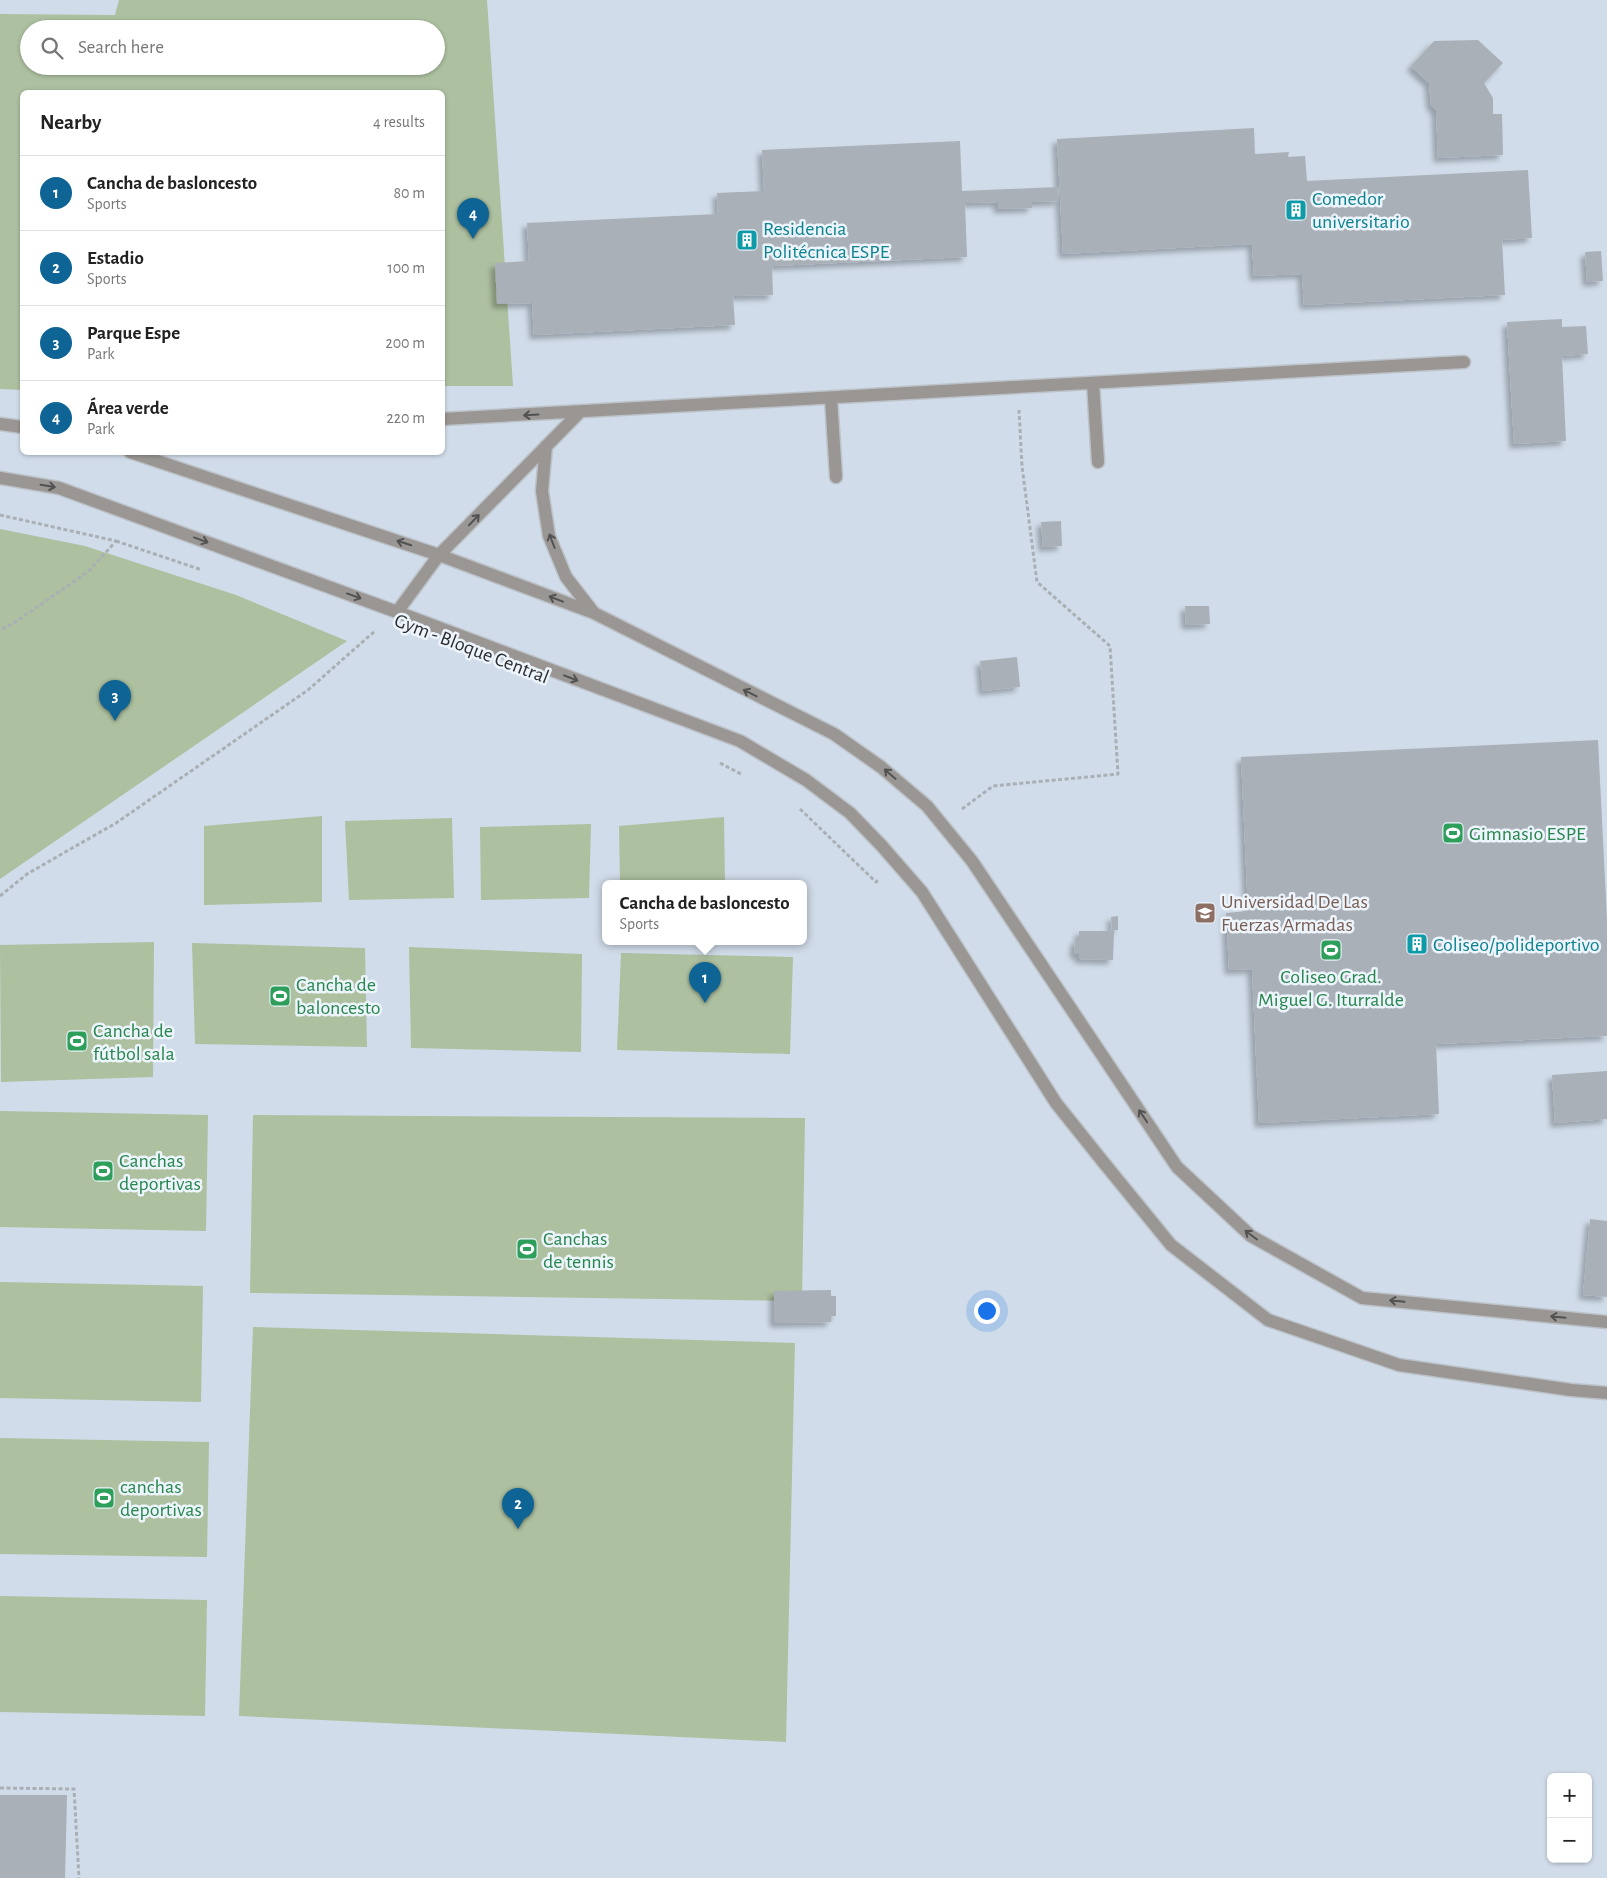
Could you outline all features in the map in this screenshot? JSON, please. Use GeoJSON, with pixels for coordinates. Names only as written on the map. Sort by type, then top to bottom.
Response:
{"type":"FeatureCollection","features":[{"type":"Feature","properties":{"kind":"lane"},"geometry":{"type":"LineString","coordinates":[[445,419],[1464,362]]}},
{"type":"Feature","properties":{"kind":"lane"},"geometry":{"type":"LineString","coordinates":[[1093,383],[1098,462]]}},
{"type":"Feature","properties":{"kind":"lane"},"geometry":{"type":"LineString","coordinates":[[831,398],[836,477]]}},
{"type":"Feature","properties":{"kind":"lane"},"geometry":{"type":"LineString","coordinates":[[397,612],[440,555],[580,412]]}},
{"type":"Feature","properties":{"kind":"lane"},"geometry":{"type":"LineString","coordinates":[[0,424],[20,427]]}},
{"type":"Feature","properties":{"kind":"lane"},"geometry":{"type":"LineString","coordinates":[[546,446],[542,491],[549,536],[566,577],[594,613]]}},
{"type":"Feature","properties":{"kind":"lane"},"geometry":{"type":"LineString","coordinates":[[139,455],[440,555],[594,613],[834,734],[881,767],[927,806],[972,861],[1177,1167],[1251,1236],[1362,1298],[1607,1322]]}},
{"type":"Feature","properties":{"kind":"lane"},"geometry":{"type":"LineString","coordinates":[[0,478],[58,488],[397,612],[740,741],[806,780],[850,813],[897,863],[922,892],[1056,1103],[1104,1163],[1171,1245],[1268,1320],[1399,1365],[1572,1390],[1607,1393]]}},
{"type":"Feature","properties":{"kind":"path"},"geometry":{"type":"LineString","coordinates":[[942,825],[993,786],[1118,774],[1110,646],[1037,582],[1022,466],[1018,387]]}},
{"type":"Feature","properties":{"kind":"path"},"geometry":{"type":"LineString","coordinates":[[0,515],[116,542],[89,570],[14,623],[0,630]]}},
{"type":"Feature","properties":{"kind":"path","name":"Gym - Bloque Central"},"geometry":{"type":"LineString","coordinates":[[0,896],[27,874],[116,823],[308,690],[378,627]]}},
{"type":"Feature","properties":{"kind":"path"},"geometry":{"type":"LineString","coordinates":[[715,760],[748,777]]}},
{"type":"Feature","properties":{"kind":"path"},"geometry":{"type":"LineString","coordinates":[[795,804],[876,882],[897,863]]}},
{"type":"Feature","properties":{"kind":"path"},"geometry":{"type":"LineString","coordinates":[[0,1788],[74,1789],[79,1878]]}},
{"type":"Feature","properties":{"kind":"shaded area","name":"Universidad De Las Fuerzas Armadas"},"geometry":{"type":"Polygon","coordinates":[[[0,0],[1607,0],[1607,1878],[0,1878],[0,0]]]}},
{"type":"Feature","properties":{"kind":"green space"},"geometry":{"type":"Polygon","coordinates":[[[119,0],[487,0],[513,386],[445,386],[445,90],[20,90],[20,390],[0,389],[0,14],[115,15],[119,0]]]}},
{"type":"Feature","properties":{"kind":"green space"},"geometry":{"type":"Polygon","coordinates":[[[0,529],[85,546],[236,595],[347,641],[0,879],[0,529]]]}},
{"type":"Feature","properties":{"kind":"green space"},"geometry":{"type":"Polygon","coordinates":[[[322,816],[322,902],[204,905],[204,826],[322,816]]]}},
{"type":"Feature","properties":{"kind":"green space"},"geometry":{"type":"Polygon","coordinates":[[[724,817],[725,880],[620,880],[619,826],[724,817]]]}},
{"type":"Feature","properties":{"kind":"green space"},"geometry":{"type":"Polygon","coordinates":[[[452,818],[454,898],[349,900],[345,821],[452,818]]]}},
{"type":"Feature","properties":{"kind":"green space"},"geometry":{"type":"Polygon","coordinates":[[[591,824],[589,898],[481,900],[480,827],[591,824]]]}},
{"type":"Feature","properties":{"kind":"green space","name":"Cancha de fútbol sala"},"geometry":{"type":"Polygon","coordinates":[[[154,942],[153,1077],[1,1082],[0,945],[154,942]]]}},
{"type":"Feature","properties":{"kind":"green space","name":"Cancha de baloncesto"},"geometry":{"type":"Polygon","coordinates":[[[192,943],[365,948],[367,1047],[195,1044],[192,943]]]}},
{"type":"Feature","properties":{"kind":"green space","name":"Cancha de baloncesto"},"geometry":{"type":"Polygon","coordinates":[[[409,947],[582,954],[581,1052],[411,1048],[409,947]]]}},
{"type":"Feature","properties":{"kind":"green space"},"geometry":{"type":"Polygon","coordinates":[[[621,953],[793,957],[790,1054],[617,1050],[621,953]]]}},
{"type":"Feature","properties":{"kind":"green space","name":"Canchas deportivas"},"geometry":{"type":"Polygon","coordinates":[[[0,1111],[208,1115],[206,1231],[0,1227],[0,1111]]]}},
{"type":"Feature","properties":{"kind":"green space","name":"Canchas de tennis"},"geometry":{"type":"Polygon","coordinates":[[[253,1115],[805,1118],[802,1301],[250,1293],[253,1115]]]}},
{"type":"Feature","properties":{"kind":"green space"},"geometry":{"type":"Polygon","coordinates":[[[0,1282],[203,1286],[201,1402],[0,1398],[0,1282]]]}},
{"type":"Feature","properties":{"kind":"green space"},"geometry":{"type":"Polygon","coordinates":[[[253,1327],[795,1343],[786,1742],[239,1716],[253,1327]]]}},
{"type":"Feature","properties":{"kind":"green space","name":"canchas deportivas"},"geometry":{"type":"Polygon","coordinates":[[[0,1438],[209,1442],[207,1557],[0,1554],[0,1438]]]}},
{"type":"Feature","properties":{"kind":"green space"},"geometry":{"type":"Polygon","coordinates":[[[0,1596],[207,1600],[205,1716],[0,1712],[0,1596]]]}},
{"type":"Feature","properties":{"kind":"building"},"geometry":{"type":"Polygon","coordinates":[[[1478,40],[1503,63],[1484,83],[1493,98],[1493,114],[1502,114],[1503,155],[1438,158],[1436,110],[1431,105],[1429,83],[1411,66],[1434,41],[1478,40]]]}},
{"type":"Feature","properties":{"kind":"building","name":"Comedor universitario"},"geometry":{"type":"Polygon","coordinates":[[[1254,128],[1255,154],[1289,152],[1288,157],[1305,156],[1307,181],[1528,170],[1532,238],[1502,240],[1505,295],[1304,305],[1302,274],[1254,276],[1252,244],[1063,254],[1057,139],[1254,128]]]}},
{"type":"Feature","properties":{"kind":"building","name":"Residencia Politécnica ESPE"},"geometry":{"type":"Polygon","coordinates":[[[960,141],[962,191],[1058,187],[1059,201],[1032,202],[1032,208],[998,209],[998,202],[965,203],[967,257],[772,266],[773,295],[733,296],[735,325],[534,335],[532,303],[497,304],[495,263],[529,261],[527,223],[718,214],[717,193],[764,191],[762,150],[960,141]]]}},
{"type":"Feature","properties":{"kind":"building"},"geometry":{"type":"Polygon","coordinates":[[[1601,251],[1603,281],[1587,282],[1585,252],[1601,251]]]}},
{"type":"Feature","properties":{"kind":"building"},"geometry":{"type":"Polygon","coordinates":[[[1562,319],[1562,327],[1586,326],[1588,354],[1562,356],[1566,441],[1514,444],[1507,322],[1562,319]]]}},
{"type":"Feature","properties":{"kind":"building"},"geometry":{"type":"Polygon","coordinates":[[[1061,521],[1062,546],[1043,547],[1041,522],[1061,521]]]}},
{"type":"Feature","properties":{"kind":"building"},"geometry":{"type":"Polygon","coordinates":[[[1185,606],[1209,606],[1210,624],[1186,625],[1185,606]]]}},
{"type":"Feature","properties":{"kind":"building"},"geometry":{"type":"Polygon","coordinates":[[[1017,657],[1020,687],[983,691],[980,661],[1017,657]]]}},
{"type":"Feature","properties":{"kind":"building","name":"Coliseo/polideportivo"},"geometry":{"type":"Polygon","coordinates":[[[1598,740],[1607,920],[1607,1036],[1436,1044],[1439,1114],[1259,1123],[1252,969],[1229,970],[1226,913],[1248,911],[1241,757],[1598,740]]]}},
{"type":"Feature","properties":{"kind":"building"},"geometry":{"type":"Polygon","coordinates":[[[1118,916],[1118,930],[1112,930],[1111,917],[1118,916]]]}},
{"type":"Feature","properties":{"kind":"building"},"geometry":{"type":"Polygon","coordinates":[[[1079,931],[1114,931],[1113,960],[1079,959],[1079,954],[1074,954],[1075,940],[1079,940],[1079,931]]]}},
{"type":"Feature","properties":{"kind":"building"},"geometry":{"type":"Polygon","coordinates":[[[1607,1071],[1607,1119],[1555,1123],[1552,1075],[1607,1071]]]}},
{"type":"Feature","properties":{"kind":"building"},"geometry":{"type":"Polygon","coordinates":[[[1590,1219],[1607,1221],[1607,1297],[1583,1295],[1590,1219]]]}},
{"type":"Feature","properties":{"kind":"building"},"geometry":{"type":"Polygon","coordinates":[[[831,1290],[831,1296],[836,1296],[836,1316],[831,1316],[831,1322],[774,1323],[774,1291],[831,1290]]]}},
{"type":"Feature","properties":{"kind":"building"},"geometry":{"type":"Polygon","coordinates":[[[0,1795],[67,1795],[65,1878],[0,1878],[0,1795]]]}},
{"type":"Feature","properties":{"kind":"place","name":"Comedor universitario"},"geometry":{"type":"Point","coordinates":[1296,210]}},
{"type":"Feature","properties":{"kind":"place","name":"Área verde"},"geometry":{"type":"Point","coordinates":[473,239]}},
{"type":"Feature","properties":{"kind":"place","name":"Residencia Politécnica ESPE"},"geometry":{"type":"Point","coordinates":[747,240]}},
{"type":"Feature","properties":{"kind":"place","name":"Parque Espe"},"geometry":{"type":"Point","coordinates":[115,721]}},
{"type":"Feature","properties":{"kind":"place","name":"Gimnasio ESPE"},"geometry":{"type":"Point","coordinates":[1453,833]}},
{"type":"Feature","properties":{"kind":"place","name":"Universidad De Las Fuerzas Armadas"},"geometry":{"type":"Point","coordinates":[1205,913]}},
{"type":"Feature","properties":{"kind":"place","name":"Coliseo/polideportivo"},"geometry":{"type":"Point","coordinates":[1417,944]}},
{"type":"Feature","properties":{"kind":"place","name":"Coliseo Grad. Miguel G. Iturralde"},"geometry":{"type":"Point","coordinates":[1331,950]}},
{"type":"Feature","properties":{"kind":"place","name":"Cancha de baloncesto"},"geometry":{"type":"Point","coordinates":[280,996]}},
{"type":"Feature","properties":{"kind":"place","name":"Cancha de basloncesto"},"geometry":{"type":"Point","coordinates":[705,1003]}},
{"type":"Feature","properties":{"kind":"place","name":"Cancha de fútbol sala"},"geometry":{"type":"Point","coordinates":[77,1041]}},
{"type":"Feature","properties":{"kind":"place","name":"Canchas deportivas"},"geometry":{"type":"Point","coordinates":[103,1171]}},
{"type":"Feature","properties":{"kind":"place","name":"Canchas de tennis"},"geometry":{"type":"Point","coordinates":[527,1249]}},
{"type":"Feature","properties":{"kind":"place","name":"canchas deportivas"},"geometry":{"type":"Point","coordinates":[104,1498]}},
{"type":"Feature","properties":{"kind":"place","name":"Estadio"},"geometry":{"type":"Point","coordinates":[518,1529]}}]}
